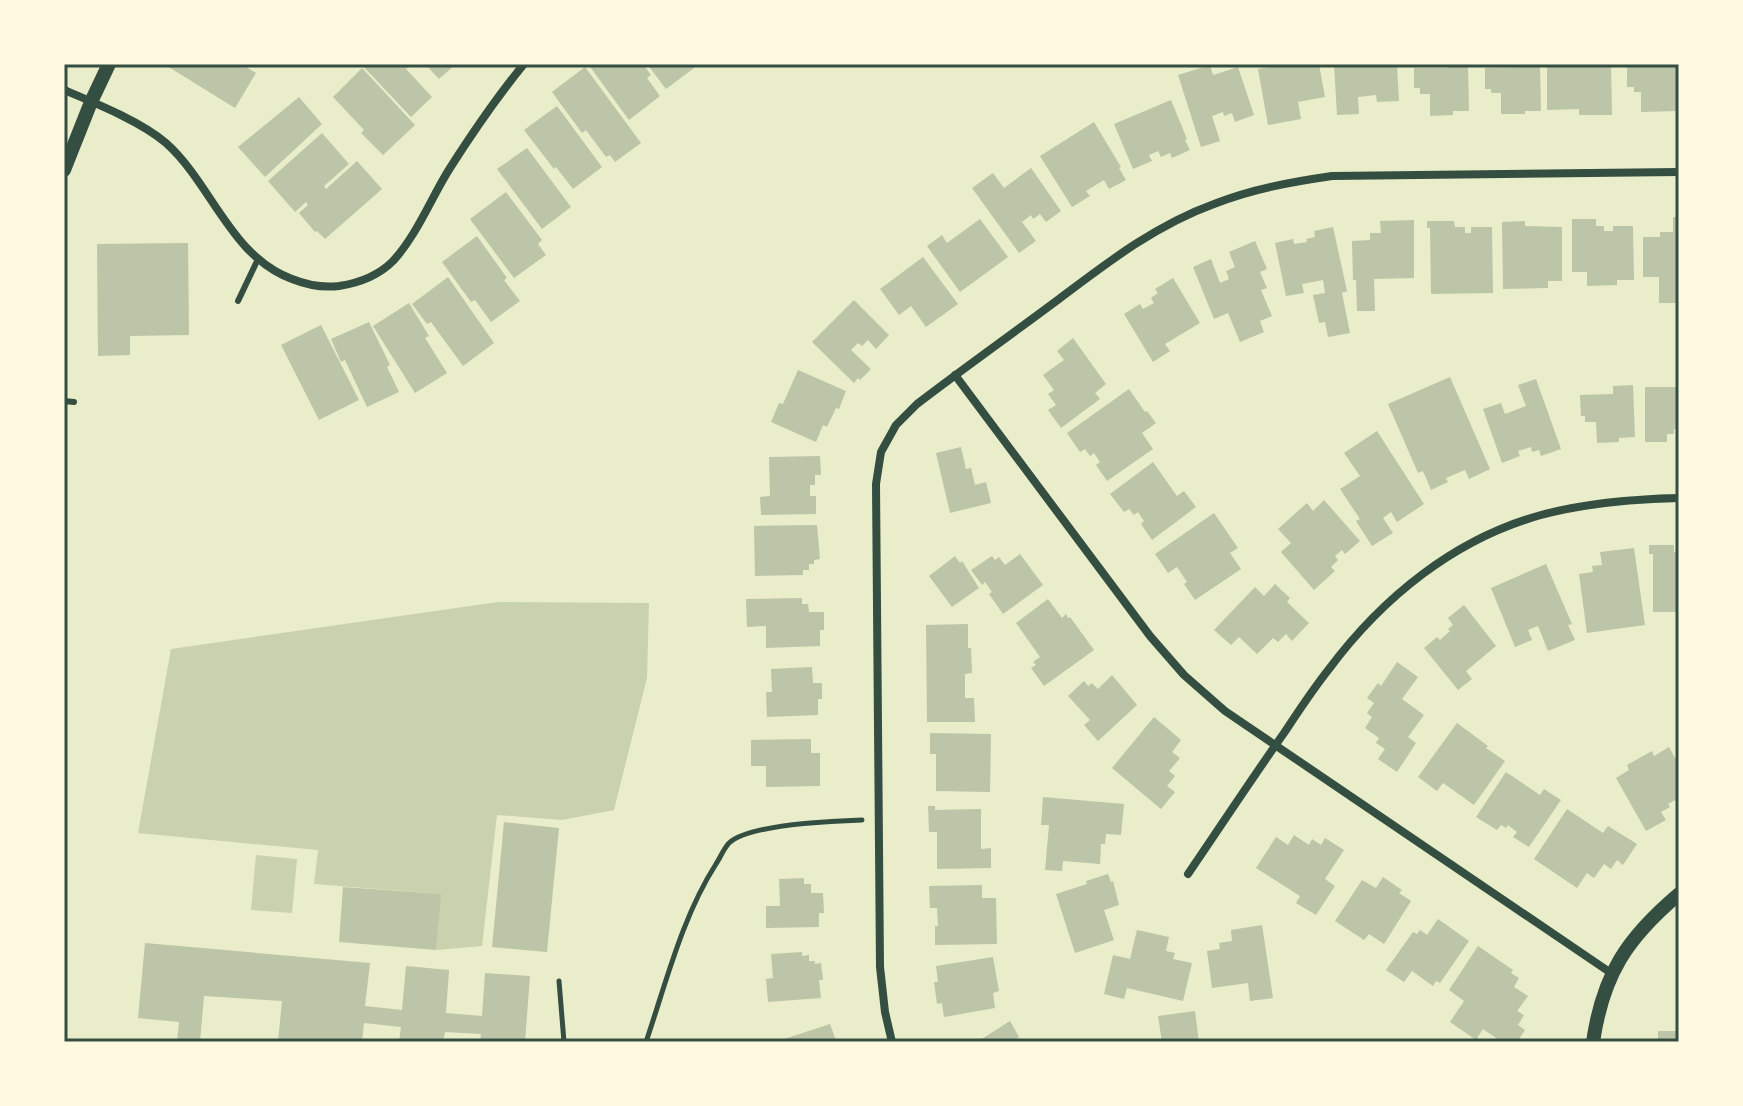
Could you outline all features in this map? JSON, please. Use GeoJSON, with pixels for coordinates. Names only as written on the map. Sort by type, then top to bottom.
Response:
{"type":"FeatureCollection","features":[{"type":"Feature","properties":{"kind":"street"},"geometry":{"type":"LineString","coordinates":[[64,170],[109,64]]}},
{"type":"Feature","properties":{"kind":"street"},"geometry":{"type":"LineString","coordinates":[[64,90],[163,141],[181,159],[235,236],[258,259],[282,275],[306,284],[329,287],[353,284],[376,275],[393,260],[501,92],[524,64]]}},
{"type":"Feature","properties":{"kind":"street"},"geometry":{"type":"LineString","coordinates":[[892,1042],[880,967],[876,484],[881,452],[896,425],[917,404],[1124,250],[1212,204],[1291,182],[1347,175],[1679,172]]}},
{"type":"Feature","properties":{"kind":"street"},"geometry":{"type":"LineString","coordinates":[[955,375],[1150,636],[1184,675],[1225,711],[1611,973]]}},
{"type":"Feature","properties":{"kind":"street"},"geometry":{"type":"LineString","coordinates":[[1188,874],[1329,668],[1368,622],[1408,584],[1447,557],[1492,534],[1540,515],[1637,499],[1679,498]]}},
{"type":"Feature","properties":{"kind":"street"},"geometry":{"type":"LineString","coordinates":[[1593,1042],[1600,1004],[1611,973],[1652,917],[1679,894]]}},
{"type":"Feature","properties":{"kind":"lane"},"geometry":{"type":"LineString","coordinates":[[238,301],[258,259]]}},
{"type":"Feature","properties":{"kind":"lane"},"geometry":{"type":"LineString","coordinates":[[64,401],[74,402]]}},
{"type":"Feature","properties":{"kind":"path"},"geometry":{"type":"LineString","coordinates":[[646,1042],[685,927],[708,876],[730,843],[757,830],[879,819]]}},
{"type":"Feature","properties":{"kind":"path"},"geometry":{"type":"LineString","coordinates":[[559,981],[564,1042]]}},
{"type":"Feature","properties":{"kind":"green space"},"geometry":{"type":"Polygon","coordinates":[[[498,602],[649,603],[647,678],[614,810],[562,820],[497,815],[482,946],[436,950],[440,894],[314,884],[318,850],[138,833],[171,649],[498,602]]]}},
{"type":"Feature","properties":{"kind":"green space"},"geometry":{"type":"Polygon","coordinates":[[[256,855],[297,859],[292,913],[251,910],[256,855]]]}},
{"type":"Feature","properties":{"kind":"building"},"geometry":{"type":"Polygon","coordinates":[[[241,64],[256,73],[235,108],[167,66],[241,64]]]}},
{"type":"Feature","properties":{"kind":"building"},"geometry":{"type":"Polygon","coordinates":[[[361,64],[412,64],[406,69],[432,97],[411,117],[361,64]]]}},
{"type":"Feature","properties":{"kind":"building"},"geometry":{"type":"Polygon","coordinates":[[[425,64],[456,64],[439,79],[425,64]]]}},
{"type":"Feature","properties":{"kind":"building"},"geometry":{"type":"Polygon","coordinates":[[[588,64],[643,64],[651,75],[647,78],[660,96],[629,120],[588,64]]]}},
{"type":"Feature","properties":{"kind":"building"},"geometry":{"type":"Polygon","coordinates":[[[647,64],[691,64],[694,68],[666,89],[647,64]]]}},
{"type":"Feature","properties":{"kind":"building"},"geometry":{"type":"Polygon","coordinates":[[[1286,64],[1319,64],[1325,97],[1298,102],[1301,119],[1268,125],[1258,69],[1286,64]]]}},
{"type":"Feature","properties":{"kind":"building"},"geometry":{"type":"Polygon","coordinates":[[[1334,64],[1397,64],[1399,101],[1377,102],[1376,95],[1358,97],[1359,114],[1337,115],[1334,64]]]}},
{"type":"Feature","properties":{"kind":"building"},"geometry":{"type":"Polygon","coordinates":[[[1448,64],[1468,64],[1469,111],[1430,116],[1430,94],[1420,94],[1420,88],[1414,88],[1414,68],[1448,68],[1448,64]]]}},
{"type":"Feature","properties":{"kind":"building"},"geometry":{"type":"Polygon","coordinates":[[[1518,64],[1540,64],[1541,111],[1501,114],[1501,93],[1491,93],[1491,89],[1485,89],[1485,68],[1518,67],[1518,64]]]}},
{"type":"Feature","properties":{"kind":"building"},"geometry":{"type":"Polygon","coordinates":[[[1547,64],[1611,64],[1612,115],[1579,115],[1579,109],[1547,110],[1547,64]]]}},
{"type":"Feature","properties":{"kind":"building"},"geometry":{"type":"Polygon","coordinates":[[[1627,64],[1679,64],[1679,111],[1641,112],[1641,92],[1627,87],[1627,64]]]}},
{"type":"Feature","properties":{"kind":"building"},"geometry":{"type":"Polygon","coordinates":[[[1210,65],[1213,75],[1238,67],[1254,115],[1235,122],[1232,113],[1212,116],[1220,141],[1201,147],[1178,75],[1210,65]]]}},
{"type":"Feature","properties":{"kind":"building"},"geometry":{"type":"Polygon","coordinates":[[[585,67],[641,143],[615,162],[610,155],[606,157],[586,130],[582,133],[552,92],[585,67]]]}},
{"type":"Feature","properties":{"kind":"building"},"geometry":{"type":"Polygon","coordinates":[[[362,68],[415,125],[383,155],[333,97],[362,68]]]}},
{"type":"Feature","properties":{"kind":"building"},"geometry":{"type":"Polygon","coordinates":[[[299,97],[322,124],[265,177],[238,147],[299,97]]]}},
{"type":"Feature","properties":{"kind":"building"},"geometry":{"type":"Polygon","coordinates":[[[1171,100],[1190,150],[1172,158],[1170,153],[1161,157],[1158,151],[1149,155],[1152,161],[1133,169],[1114,124],[1171,100]]]}},
{"type":"Feature","properties":{"kind":"building"},"geometry":{"type":"Polygon","coordinates":[[[557,106],[602,167],[573,189],[524,130],[557,106]]]}},
{"type":"Feature","properties":{"kind":"building"},"geometry":{"type":"Polygon","coordinates":[[[1094,122],[1126,180],[1109,189],[1104,180],[1086,191],[1090,196],[1072,207],[1040,156],[1094,122]]]}},
{"type":"Feature","properties":{"kind":"building"},"geometry":{"type":"Polygon","coordinates":[[[322,133],[349,164],[324,186],[326,189],[357,161],[382,189],[325,239],[299,213],[308,205],[306,202],[295,212],[268,181],[322,133]]]}},
{"type":"Feature","properties":{"kind":"building"},"geometry":{"type":"Polygon","coordinates":[[[527,148],[571,207],[542,229],[497,169],[527,148]]]}},
{"type":"Feature","properties":{"kind":"building"},"geometry":{"type":"Polygon","coordinates":[[[1031,168],[1061,211],[1046,222],[1040,214],[1033,219],[1031,215],[1022,222],[1036,241],[1019,253],[972,188],[993,173],[1004,188],[1031,168]]]}},
{"type":"Feature","properties":{"kind":"building"},"geometry":{"type":"Polygon","coordinates":[[[506,192],[542,240],[538,244],[546,255],[514,278],[470,219],[506,192]]]}},
{"type":"Feature","properties":{"kind":"building"},"geometry":{"type":"Polygon","coordinates":[[[1673,217],[1679,217],[1679,303],[1659,303],[1659,277],[1643,277],[1643,237],[1660,237],[1660,232],[1673,232],[1673,217]]]}},
{"type":"Feature","properties":{"kind":"building"},"geometry":{"type":"Polygon","coordinates":[[[980,219],[1008,257],[960,292],[927,246],[942,235],[947,243],[980,219]]]}},
{"type":"Feature","properties":{"kind":"building"},"geometry":{"type":"Polygon","coordinates":[[[1572,219],[1596,219],[1596,226],[1604,226],[1604,231],[1613,231],[1613,226],[1633,226],[1634,280],[1617,280],[1617,285],[1587,286],[1587,272],[1572,272],[1572,219]]]}},
{"type":"Feature","properties":{"kind":"building"},"geometry":{"type":"Polygon","coordinates":[[[1414,220],[1414,278],[1374,279],[1375,311],[1357,311],[1352,241],[1370,240],[1370,233],[1381,233],[1380,221],[1414,220]]]}},
{"type":"Feature","properties":{"kind":"building"},"geometry":{"type":"Polygon","coordinates":[[[1427,221],[1454,221],[1455,227],[1465,227],[1465,233],[1471,233],[1471,227],[1492,227],[1493,293],[1431,294],[1430,228],[1427,228],[1427,221]]]}},
{"type":"Feature","properties":{"kind":"building"},"geometry":{"type":"Polygon","coordinates":[[[1525,221],[1525,226],[1562,227],[1562,281],[1548,281],[1548,288],[1503,289],[1502,222],[1525,221]]]}},
{"type":"Feature","properties":{"kind":"building"},"geometry":{"type":"Polygon","coordinates":[[[1333,227],[1347,291],[1342,293],[1350,333],[1328,337],[1325,322],[1319,323],[1313,295],[1325,293],[1323,280],[1302,284],[1304,293],[1286,296],[1275,243],[1293,239],[1294,244],[1307,242],[1306,239],[1315,237],[1314,231],[1333,227]]]}},
{"type":"Feature","properties":{"kind":"building"},"geometry":{"type":"Polygon","coordinates":[[[477,236],[520,301],[491,322],[475,300],[471,302],[442,262],[477,236]]]}},
{"type":"Feature","properties":{"kind":"building"},"geometry":{"type":"Polygon","coordinates":[[[1255,241],[1267,269],[1260,272],[1267,288],[1261,290],[1272,316],[1260,321],[1264,332],[1240,342],[1228,313],[1214,319],[1193,267],[1211,259],[1220,283],[1229,279],[1226,271],[1235,267],[1229,252],[1255,241]]]}},
{"type":"Feature","properties":{"kind":"building"},"geometry":{"type":"Polygon","coordinates":[[[188,243],[189,335],[130,336],[130,355],[98,356],[97,244],[188,243]]]}},
{"type":"Feature","properties":{"kind":"building"},"geometry":{"type":"Polygon","coordinates":[[[923,257],[958,304],[926,327],[911,306],[899,315],[880,289],[923,257]]]}},
{"type":"Feature","properties":{"kind":"building"},"geometry":{"type":"Polygon","coordinates":[[[448,277],[494,343],[463,366],[431,322],[427,324],[412,304],[448,277]]]}},
{"type":"Feature","properties":{"kind":"building"},"geometry":{"type":"Polygon","coordinates":[[[1173,278],[1200,323],[1165,344],[1170,351],[1153,362],[1124,314],[1140,304],[1143,309],[1154,303],[1151,298],[1158,293],[1155,289],[1173,278]]]}},
{"type":"Feature","properties":{"kind":"building"},"geometry":{"type":"Polygon","coordinates":[[[854,300],[889,335],[876,349],[868,340],[862,346],[858,343],[851,350],[871,369],[854,383],[812,342],[854,300]]]}},
{"type":"Feature","properties":{"kind":"building"},"geometry":{"type":"Polygon","coordinates":[[[409,303],[429,336],[425,338],[447,373],[415,393],[373,326],[409,303]]]}},
{"type":"Feature","properties":{"kind":"building"},"geometry":{"type":"Polygon","coordinates":[[[369,322],[399,392],[367,407],[345,360],[341,362],[331,339],[369,322]]]}},
{"type":"Feature","properties":{"kind":"building"},"geometry":{"type":"Polygon","coordinates":[[[321,325],[359,400],[319,420],[281,345],[321,325]]]}},
{"type":"Feature","properties":{"kind":"building"},"geometry":{"type":"Polygon","coordinates":[[[1073,338],[1106,384],[1095,393],[1100,399],[1061,428],[1048,410],[1056,405],[1048,394],[1054,390],[1043,375],[1064,360],[1057,351],[1073,338]]]}},
{"type":"Feature","properties":{"kind":"building"},"geometry":{"type":"Polygon","coordinates":[[[798,370],[846,391],[839,409],[836,408],[827,427],[823,425],[816,442],[771,422],[798,370]]]}},
{"type":"Feature","properties":{"kind":"building"},"geometry":{"type":"Polygon","coordinates":[[[1450,377],[1490,469],[1469,479],[1465,470],[1446,478],[1448,482],[1431,490],[1423,471],[1418,473],[1388,404],[1450,377]]]}},
{"type":"Feature","properties":{"kind":"building"},"geometry":{"type":"Polygon","coordinates":[[[1536,379],[1561,449],[1541,456],[1539,450],[1532,452],[1531,447],[1518,451],[1520,456],[1502,463],[1483,409],[1501,403],[1505,414],[1526,406],[1518,385],[1536,379]]]}},
{"type":"Feature","properties":{"kind":"building"},"geometry":{"type":"Polygon","coordinates":[[[1633,385],[1635,437],[1619,438],[1619,442],[1597,443],[1596,422],[1585,422],[1585,416],[1581,416],[1580,395],[1613,394],[1613,386],[1633,385]]]}},
{"type":"Feature","properties":{"kind":"building"},"geometry":{"type":"Polygon","coordinates":[[[1645,387],[1679,387],[1679,429],[1674,429],[1674,434],[1667,434],[1667,442],[1645,442],[1645,387]]]}},
{"type":"Feature","properties":{"kind":"building"},"geometry":{"type":"Polygon","coordinates":[[[1129,389],[1156,423],[1142,433],[1153,449],[1107,481],[1096,465],[1100,462],[1094,453],[1090,456],[1085,449],[1080,452],[1067,433],[1129,389]]]}},
{"type":"Feature","properties":{"kind":"building"},"geometry":{"type":"Polygon","coordinates":[[[1377,431],[1424,504],[1397,522],[1391,512],[1383,518],[1393,533],[1372,546],[1356,521],[1360,519],[1340,489],[1360,476],[1344,453],[1377,431]]]}},
{"type":"Feature","properties":{"kind":"building"},"geometry":{"type":"Polygon","coordinates":[[[961,447],[966,469],[971,468],[975,485],[986,482],[991,503],[950,513],[936,453],[961,447]]]}},
{"type":"Feature","properties":{"kind":"building"},"geometry":{"type":"Polygon","coordinates":[[[820,456],[821,475],[815,475],[815,485],[810,485],[810,496],[816,496],[816,514],[761,515],[760,497],[770,496],[769,457],[820,456]]]}},
{"type":"Feature","properties":{"kind":"building"},"geometry":{"type":"Polygon","coordinates":[[[1153,462],[1177,496],[1184,491],[1196,507],[1152,540],[1141,524],[1144,521],[1138,512],[1134,515],[1129,509],[1124,512],[1110,494],[1153,462]]]}},
{"type":"Feature","properties":{"kind":"building"},"geometry":{"type":"Polygon","coordinates":[[[1324,500],[1360,541],[1345,554],[1342,550],[1335,556],[1338,560],[1331,567],[1335,571],[1314,590],[1281,552],[1291,543],[1278,529],[1307,503],[1313,511],[1324,500]]]}},
{"type":"Feature","properties":{"kind":"building"},"geometry":{"type":"Polygon","coordinates":[[[1214,513],[1238,548],[1230,553],[1241,569],[1195,600],[1177,567],[1168,573],[1155,554],[1214,513]]]}},
{"type":"Feature","properties":{"kind":"building"},"geometry":{"type":"Polygon","coordinates":[[[817,525],[820,559],[809,564],[809,570],[803,570],[803,575],[755,576],[754,526],[817,525]]]}},
{"type":"Feature","properties":{"kind":"building"},"geometry":{"type":"Polygon","coordinates":[[[1649,545],[1674,545],[1674,552],[1679,552],[1679,612],[1653,612],[1653,554],[1649,554],[1649,545]]]}},
{"type":"Feature","properties":{"kind":"building"},"geometry":{"type":"Polygon","coordinates":[[[1634,548],[1645,625],[1587,633],[1579,574],[1593,572],[1592,566],[1602,565],[1600,552],[1634,548]]]}},
{"type":"Feature","properties":{"kind":"building"},"geometry":{"type":"Polygon","coordinates":[[[1020,554],[1043,585],[1003,614],[985,582],[982,585],[971,570],[992,556],[995,560],[999,557],[1005,565],[1020,554]]]}},
{"type":"Feature","properties":{"kind":"building"},"geometry":{"type":"Polygon","coordinates":[[[955,556],[960,563],[962,561],[979,588],[952,607],[929,576],[955,556]]]}},
{"type":"Feature","properties":{"kind":"building"},"geometry":{"type":"Polygon","coordinates":[[[1546,564],[1572,624],[1568,625],[1575,640],[1548,651],[1538,626],[1528,630],[1532,640],[1515,647],[1491,588],[1546,564]]]}},
{"type":"Feature","properties":{"kind":"building"},"geometry":{"type":"Polygon","coordinates":[[[1275,584],[1290,598],[1287,602],[1309,623],[1292,641],[1286,634],[1278,642],[1273,638],[1257,654],[1239,637],[1231,645],[1214,630],[1255,587],[1264,596],[1275,584]]]}},
{"type":"Feature","properties":{"kind":"building"},"geometry":{"type":"Polygon","coordinates":[[[802,598],[802,604],[808,604],[809,612],[824,612],[820,646],[766,648],[766,626],[747,627],[746,599],[802,598]]]}},
{"type":"Feature","properties":{"kind":"building"},"geometry":{"type":"Polygon","coordinates":[[[1048,599],[1062,618],[1066,614],[1070,617],[1094,650],[1044,686],[1031,668],[1040,657],[1016,623],[1048,599]]]}},
{"type":"Feature","properties":{"kind":"building"},"geometry":{"type":"Polygon","coordinates":[[[1464,605],[1496,646],[1466,671],[1472,679],[1458,690],[1424,648],[1450,631],[1448,629],[1453,625],[1448,618],[1464,605]]]}},
{"type":"Feature","properties":{"kind":"building"},"geometry":{"type":"Polygon","coordinates":[[[968,624],[972,673],[965,674],[965,698],[974,698],[975,722],[927,722],[926,625],[968,624]]]}},
{"type":"Feature","properties":{"kind":"building"},"geometry":{"type":"Polygon","coordinates":[[[1397,662],[1418,677],[1402,699],[1424,715],[1408,737],[1416,743],[1397,772],[1378,759],[1385,749],[1376,743],[1379,738],[1365,728],[1372,717],[1367,713],[1374,703],[1367,698],[1378,683],[1381,686],[1397,662]]]}},
{"type":"Feature","properties":{"kind":"building"},"geometry":{"type":"Polygon","coordinates":[[[812,667],[813,683],[822,683],[818,715],[767,717],[766,692],[772,692],[771,669],[812,667]]]}},
{"type":"Feature","properties":{"kind":"building"},"geometry":{"type":"Polygon","coordinates":[[[1112,675],[1137,705],[1098,741],[1084,725],[1090,720],[1068,696],[1084,681],[1098,689],[1112,675]]]}},
{"type":"Feature","properties":{"kind":"building"},"geometry":{"type":"Polygon","coordinates":[[[1154,717],[1181,740],[1172,752],[1180,758],[1169,771],[1175,776],[1167,786],[1175,792],[1161,809],[1112,768],[1154,717]]]}},
{"type":"Feature","properties":{"kind":"building"},"geometry":{"type":"Polygon","coordinates":[[[1457,723],[1505,761],[1474,805],[1443,783],[1437,791],[1418,777],[1457,723]]]}},
{"type":"Feature","properties":{"kind":"building"},"geometry":{"type":"Polygon","coordinates":[[[930,733],[991,734],[990,792],[936,791],[936,754],[930,754],[930,733]]]}},
{"type":"Feature","properties":{"kind":"building"},"geometry":{"type":"Polygon","coordinates":[[[811,739],[811,753],[820,753],[820,786],[766,787],[766,766],[751,766],[751,740],[811,739]]]}},
{"type":"Feature","properties":{"kind":"building"},"geometry":{"type":"Polygon","coordinates":[[[1669,747],[1679,765],[1679,807],[1675,800],[1668,804],[1670,807],[1661,812],[1666,820],[1646,831],[1616,778],[1629,770],[1627,765],[1652,751],[1654,756],[1669,747]]]}},
{"type":"Feature","properties":{"kind":"building"},"geometry":{"type":"Polygon","coordinates":[[[1506,772],[1540,795],[1544,789],[1561,800],[1529,847],[1513,837],[1517,832],[1508,825],[1506,828],[1501,825],[1497,830],[1476,817],[1506,772]]]}},
{"type":"Feature","properties":{"kind":"building"},"geometry":{"type":"Polygon","coordinates":[[[1043,797],[1124,804],[1121,835],[1106,834],[1105,844],[1101,844],[1100,864],[1063,861],[1062,871],[1045,870],[1049,825],[1041,825],[1043,797]]]}},
{"type":"Feature","properties":{"kind":"building"},"geometry":{"type":"Polygon","coordinates":[[[928,806],[935,806],[935,810],[981,809],[981,849],[991,848],[991,868],[937,869],[937,832],[929,832],[928,806]]]}},
{"type":"Feature","properties":{"kind":"building"},"geometry":{"type":"Polygon","coordinates":[[[1567,809],[1603,833],[1608,826],[1637,844],[1623,865],[1617,860],[1611,869],[1604,864],[1594,878],[1587,873],[1577,888],[1534,859],[1567,809]]]}},
{"type":"Feature","properties":{"kind":"building"},"geometry":{"type":"Polygon","coordinates":[[[504,822],[559,828],[547,952],[492,947],[504,822]]]}},
{"type":"Feature","properties":{"kind":"building"},"geometry":{"type":"Polygon","coordinates":[[[1294,835],[1309,845],[1312,839],[1321,845],[1325,838],[1344,850],[1325,879],[1335,886],[1316,915],[1296,903],[1300,896],[1256,868],[1276,837],[1288,845],[1294,835]]]}},
{"type":"Feature","properties":{"kind":"building"},"geometry":{"type":"Polygon","coordinates":[[[1108,874],[1119,905],[1104,910],[1114,940],[1075,953],[1056,894],[1108,874]]]}},
{"type":"Feature","properties":{"kind":"building"},"geometry":{"type":"Polygon","coordinates":[[[1383,877],[1402,890],[1399,893],[1411,901],[1384,944],[1369,934],[1364,940],[1335,921],[1362,880],[1376,888],[1383,877]]]}},
{"type":"Feature","properties":{"kind":"building"},"geometry":{"type":"Polygon","coordinates":[[[804,878],[804,884],[811,884],[811,893],[823,893],[824,913],[819,913],[819,927],[766,928],[766,906],[780,906],[779,879],[804,878]]]}},
{"type":"Feature","properties":{"kind":"building"},"geometry":{"type":"Polygon","coordinates":[[[982,885],[982,898],[996,898],[997,944],[935,945],[937,908],[930,908],[929,886],[982,885]]]}},
{"type":"Feature","properties":{"kind":"building"},"geometry":{"type":"Polygon","coordinates":[[[343,887],[441,894],[436,950],[339,942],[343,887]]]}},
{"type":"Feature","properties":{"kind":"building"},"geometry":{"type":"Polygon","coordinates":[[[1438,919],[1469,941],[1440,983],[1436,981],[1433,986],[1412,971],[1404,982],[1386,970],[1413,932],[1417,934],[1420,930],[1427,935],[1438,919]]]}},
{"type":"Feature","properties":{"kind":"building"},"geometry":{"type":"Polygon","coordinates":[[[1262,925],[1273,998],[1250,1001],[1248,983],[1212,988],[1207,951],[1220,949],[1219,943],[1232,941],[1231,930],[1262,925]]]}},
{"type":"Feature","properties":{"kind":"building"},"geometry":{"type":"Polygon","coordinates":[[[1137,930],[1169,937],[1166,951],[1175,953],[1173,959],[1192,963],[1183,1001],[1127,988],[1124,999],[1104,994],[1113,955],[1130,959],[1137,930]]]}},
{"type":"Feature","properties":{"kind":"building"},"geometry":{"type":"Polygon","coordinates":[[[145,943],[370,963],[365,1006],[402,1010],[406,966],[449,970],[446,1013],[482,1016],[485,973],[530,976],[525,1042],[480,1042],[481,1034],[445,1032],[443,1042],[399,1042],[401,1027],[364,1023],[362,1042],[278,1042],[282,1001],[204,996],[200,1042],[177,1042],[179,1022],[138,1018],[145,943]]]}},
{"type":"Feature","properties":{"kind":"building"},"geometry":{"type":"Polygon","coordinates":[[[1478,946],[1513,970],[1511,973],[1519,978],[1514,987],[1528,996],[1517,1011],[1524,1015],[1518,1025],[1525,1030],[1517,1042],[1502,1042],[1483,1029],[1476,1040],[1450,1022],[1464,1001],[1449,990],[1478,946]]]}},
{"type":"Feature","properties":{"kind":"building"},"geometry":{"type":"Polygon","coordinates":[[[802,952],[802,956],[809,955],[809,961],[821,963],[821,998],[768,1002],[766,979],[773,978],[771,954],[802,952]]]}},
{"type":"Feature","properties":{"kind":"building"},"geometry":{"type":"Polygon","coordinates":[[[993,957],[999,991],[993,993],[995,1008],[944,1017],[942,1003],[937,1004],[934,982],[938,982],[936,966],[993,957]]]}},
{"type":"Feature","properties":{"kind":"building"},"geometry":{"type":"Polygon","coordinates":[[[1195,1011],[1199,1042],[1162,1042],[1158,1016],[1195,1011]]]}},
{"type":"Feature","properties":{"kind":"building"},"geometry":{"type":"Polygon","coordinates":[[[1010,1021],[1019,1037],[1011,1042],[977,1042],[1010,1021]]]}},
{"type":"Feature","properties":{"kind":"building"},"geometry":{"type":"Polygon","coordinates":[[[830,1024],[834,1042],[775,1042],[830,1024]]]}},
{"type":"Feature","properties":{"kind":"building"},"geometry":{"type":"Polygon","coordinates":[[[1658,1031],[1678,1031],[1678,1042],[1658,1042],[1658,1031]]]}}]}
